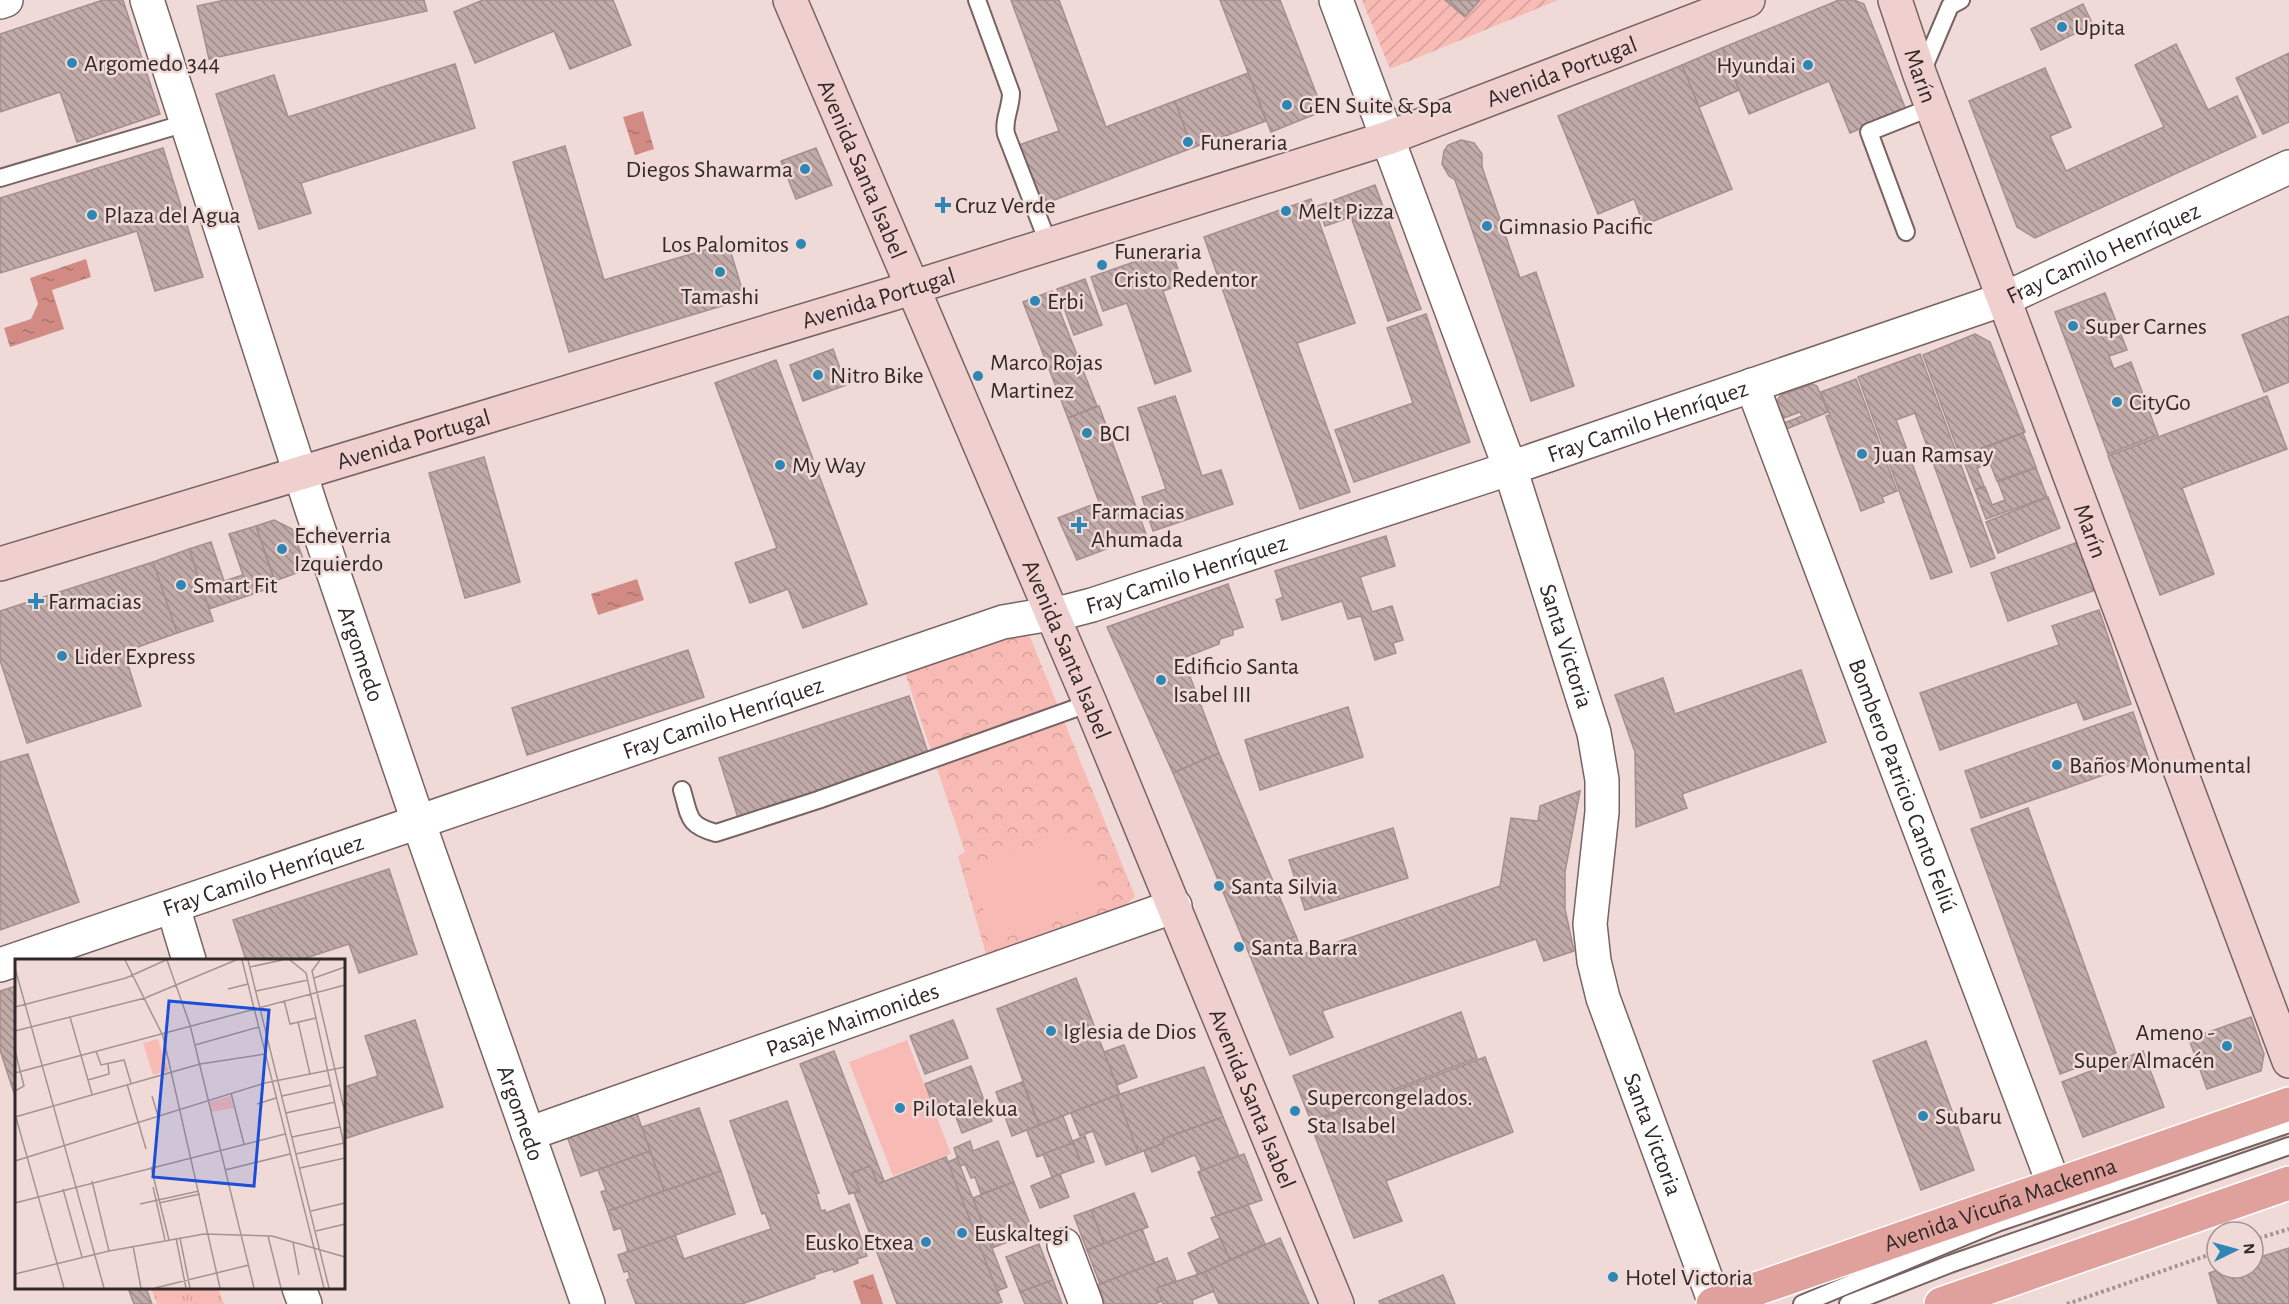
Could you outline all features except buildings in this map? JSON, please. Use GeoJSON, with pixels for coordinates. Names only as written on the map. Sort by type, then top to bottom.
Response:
{"type":"FeatureCollection","features":[{"type":"Feature","properties":{"kind":"main road","name":"Avenida Santa Isabel"},"geometry":{"type":"LineString","coordinates":[[790,0],[1053,614],[1337,1304]]}},
{"type":"Feature","properties":{"kind":"main road","name":"Avenida Portugal"},"geometry":{"type":"LineString","coordinates":[[0,564],[913,288],[1388,138],[1748,0]]}},
{"type":"Feature","properties":{"kind":"main road","name":"Marín"},"geometry":{"type":"LineString","coordinates":[[1895,0],[1920,75],[2289,1061]]}},
{"type":"Feature","properties":{"kind":"main road","name":"Avenida Vicuña Mackenna"},"geometry":{"type":"LineString","coordinates":[[1714,1304],[2289,1104]]}},
{"type":"Feature","properties":{"kind":"main road"},"geometry":{"type":"LineString","coordinates":[[1941,1304],[2289,1183]]}},
{"type":"Feature","properties":{"kind":"street"},"geometry":{"type":"LineString","coordinates":[[0,2],[6,0]]}},
{"type":"Feature","properties":{"kind":"street","name":"Argomedo"},"geometry":{"type":"LineString","coordinates":[[147,0],[299,473],[418,821],[588,1304]]}},
{"type":"Feature","properties":{"kind":"street","name":"Santa Victoria"},"geometry":{"type":"LineString","coordinates":[[1336,0],[1510,468],[1588,710],[1599,755],[1602,780],[1602,812],[1590,924],[1598,978],[1603,998],[1714,1304]]}},
{"type":"Feature","properties":{"kind":"street","name":"Fray Camilo Henríquez"},"geometry":{"type":"LineString","coordinates":[[18,959],[1003,622],[1053,614],[1092,604],[1510,468],[2004,299],[2289,167]]}},
{"type":"Feature","properties":{"kind":"street","name":"Bombero Patricio Canto Feliú"},"geometry":{"type":"LineString","coordinates":[[1752,385],[2054,1185]]}},
{"type":"Feature","properties":{"kind":"street","name":"Pasaje Maimonides"},"geometry":{"type":"LineString","coordinates":[[528,1134],[1174,906]]}},
{"type":"Feature","properties":{"kind":"street"},"geometry":{"type":"LineString","coordinates":[[173,907],[189,959]]}},
{"type":"Feature","properties":{"kind":"street","name":"Fray Camilo Henríquez"},"geometry":{"type":"LineString","coordinates":[[0,965],[15,960]]}},
{"type":"Feature","properties":{"kind":"street"},"geometry":{"type":"LineString","coordinates":[[1064,1245],[1086,1304]]}},
{"type":"Feature","properties":{"kind":"street"},"geometry":{"type":"LineString","coordinates":[[300,1289],[304,1304]]}},
{"type":"Feature","properties":{"kind":"lane"},"geometry":{"type":"LineString","coordinates":[[977,0],[1011,93],[1011,103],[1005,123],[1006,134],[1049,245]]}},
{"type":"Feature","properties":{"kind":"lane"},"geometry":{"type":"LineString","coordinates":[[1920,75],[1953,2]]}},
{"type":"Feature","properties":{"kind":"lane"},"geometry":{"type":"LineString","coordinates":[[1906,232],[1869,132],[1932,107]]}},
{"type":"Feature","properties":{"kind":"lane"},"geometry":{"type":"LineString","coordinates":[[0,178],[186,123]]}},
{"type":"Feature","properties":{"kind":"lane"},"geometry":{"type":"LineString","coordinates":[[682,790],[692,823],[701,829],[716,833],[839,793],[1090,703]]}},
{"type":"Feature","properties":{"kind":"lane"},"geometry":{"type":"LineString","coordinates":[[1802,1304],[1997,1223],[2289,1124]]}},
{"type":"Feature","properties":{"kind":"lane"},"geometry":{"type":"LineString","coordinates":[[1848,1304],[1950,1264],[2289,1146]]}},
{"type":"Feature","properties":{"kind":"path"},"geometry":{"type":"LineString","coordinates":[[2265,1236],[2289,1229]]}},
{"type":"Feature","properties":{"kind":"path"},"geometry":{"type":"LineString","coordinates":[[2067,1304],[2205,1256]]}},
{"type":"Feature","properties":{"kind":"green space"},"geometry":{"type":"Polygon","coordinates":[[[1362,0],[1558,0],[1390,69],[1362,0]]]}},
{"type":"Feature","properties":{"kind":"green space"},"geometry":{"type":"Polygon","coordinates":[[[1014,631],[1030,637],[1135,896],[1123,908],[987,958],[958,856],[965,852],[905,673],[1014,631]]]}},
{"type":"Feature","properties":{"kind":"green space"},"geometry":{"type":"Polygon","coordinates":[[[1078,830],[1104,902],[995,942],[969,870],[1078,830]]]}},
{"type":"Feature","properties":{"kind":"green space","name":"Pilotalekua"},"geometry":{"type":"Polygon","coordinates":[[[907,1040],[951,1154],[893,1176],[849,1062],[907,1040]]]}},
{"type":"Feature","properties":{"kind":"green space"},"geometry":{"type":"Polygon","coordinates":[[[151,1289],[218,1289],[224,1304],[157,1304],[151,1289]]]}},
{"type":"Feature","properties":{"kind":"water"},"geometry":{"type":"Polygon","coordinates":[[[643,111],[654,149],[635,155],[623,117],[643,111]]]}},
{"type":"Feature","properties":{"kind":"water"},"geometry":{"type":"Polygon","coordinates":[[[86,259],[91,277],[52,290],[64,329],[10,347],[4,328],[31,319],[38,304],[30,278],[86,259]]]}},
{"type":"Feature","properties":{"kind":"water"},"geometry":{"type":"Polygon","coordinates":[[[637,579],[644,600],[598,615],[591,594],[637,579]]]}},
{"type":"Feature","properties":{"kind":"water"},"geometry":{"type":"Polygon","coordinates":[[[873,1274],[883,1304],[861,1304],[853,1281],[873,1274]]]}},
{"type":"Feature","properties":{"kind":"place","name":"Upita"},"geometry":{"type":"Point","coordinates":[2062,27]}},
{"type":"Feature","properties":{"kind":"place","name":"Argomedo 344"},"geometry":{"type":"Point","coordinates":[72,63]}},
{"type":"Feature","properties":{"kind":"place","name":"Hyundai"},"geometry":{"type":"Point","coordinates":[1808,65]}},
{"type":"Feature","properties":{"kind":"place","name":"GEN Suite & Spa"},"geometry":{"type":"Point","coordinates":[1287,105]}},
{"type":"Feature","properties":{"kind":"place","name":"Funeraria"},"geometry":{"type":"Point","coordinates":[1188,142]}},
{"type":"Feature","properties":{"kind":"place","name":"Diegos Shawarma"},"geometry":{"type":"Point","coordinates":[805,169]}},
{"type":"Feature","properties":{"kind":"place","name":"Cruz Verde"},"geometry":{"type":"Point","coordinates":[943,205]}},
{"type":"Feature","properties":{"kind":"place","name":"Melt Pizza"},"geometry":{"type":"Point","coordinates":[1286,211]}},
{"type":"Feature","properties":{"kind":"place","name":"Plaza del Agua"},"geometry":{"type":"Point","coordinates":[92,215]}},
{"type":"Feature","properties":{"kind":"place","name":"Gimnasio Pacific"},"geometry":{"type":"Point","coordinates":[1487,226]}},
{"type":"Feature","properties":{"kind":"place","name":"Los Palomitos"},"geometry":{"type":"Point","coordinates":[801,244]}},
{"type":"Feature","properties":{"kind":"place","name":"Funeraria Cristo Redentor"},"geometry":{"type":"Point","coordinates":[1102,265]}},
{"type":"Feature","properties":{"kind":"place","name":"Tamashi"},"geometry":{"type":"Point","coordinates":[720,272]}},
{"type":"Feature","properties":{"kind":"place","name":"Erbi"},"geometry":{"type":"Point","coordinates":[1035,301]}},
{"type":"Feature","properties":{"kind":"place","name":"Super Carnes"},"geometry":{"type":"Point","coordinates":[2073,326]}},
{"type":"Feature","properties":{"kind":"place","name":"Nitro Bike"},"geometry":{"type":"Point","coordinates":[818,375]}},
{"type":"Feature","properties":{"kind":"place","name":"Marco Rojas Martinez"},"geometry":{"type":"Point","coordinates":[978,376]}},
{"type":"Feature","properties":{"kind":"place","name":"CityGo"},"geometry":{"type":"Point","coordinates":[2117,402]}},
{"type":"Feature","properties":{"kind":"place","name":"BCI"},"geometry":{"type":"Point","coordinates":[1087,433]}},
{"type":"Feature","properties":{"kind":"place","name":"Juan Ramsay"},"geometry":{"type":"Point","coordinates":[1862,454]}},
{"type":"Feature","properties":{"kind":"place","name":"My Way"},"geometry":{"type":"Point","coordinates":[780,465]}},
{"type":"Feature","properties":{"kind":"place","name":"Farmacias Ahumada"},"geometry":{"type":"Point","coordinates":[1079,525]}},
{"type":"Feature","properties":{"kind":"place","name":"Echeverria Izquierdo"},"geometry":{"type":"Point","coordinates":[282,549]}},
{"type":"Feature","properties":{"kind":"place","name":"Smart Fit"},"geometry":{"type":"Point","coordinates":[181,585]}},
{"type":"Feature","properties":{"kind":"place","name":"Farmacias"},"geometry":{"type":"Point","coordinates":[36,601]}},
{"type":"Feature","properties":{"kind":"place","name":"Lider Express"},"geometry":{"type":"Point","coordinates":[62,656]}},
{"type":"Feature","properties":{"kind":"place","name":"Edificio Santa Isabel III"},"geometry":{"type":"Point","coordinates":[1161,680]}},
{"type":"Feature","properties":{"kind":"place","name":"Baños Monumental"},"geometry":{"type":"Point","coordinates":[2057,765]}},
{"type":"Feature","properties":{"kind":"place","name":"Santa Silvia"},"geometry":{"type":"Point","coordinates":[1219,886]}},
{"type":"Feature","properties":{"kind":"place","name":"Santa Barra"},"geometry":{"type":"Point","coordinates":[1239,947]}},
{"type":"Feature","properties":{"kind":"place","name":"Iglesia de Dios"},"geometry":{"type":"Point","coordinates":[1051,1031]}},
{"type":"Feature","properties":{"kind":"place","name":"Ameno - Super Almacén"},"geometry":{"type":"Point","coordinates":[2227,1046]}},
{"type":"Feature","properties":{"kind":"place","name":"Pilotalekua"},"geometry":{"type":"Point","coordinates":[900,1108]}},
{"type":"Feature","properties":{"kind":"place","name":"Supercongelados. Sta Isabel"},"geometry":{"type":"Point","coordinates":[1295,1111]}},
{"type":"Feature","properties":{"kind":"place","name":"Subaru"},"geometry":{"type":"Point","coordinates":[1923,1116]}},
{"type":"Feature","properties":{"kind":"place","name":"Euskaltegi"},"geometry":{"type":"Point","coordinates":[962,1233]}},
{"type":"Feature","properties":{"kind":"place","name":"Eusko Etxea"},"geometry":{"type":"Point","coordinates":[926,1242]}},
{"type":"Feature","properties":{"kind":"place","name":"Hotel Victoria"},"geometry":{"type":"Point","coordinates":[1613,1277]}}]}
